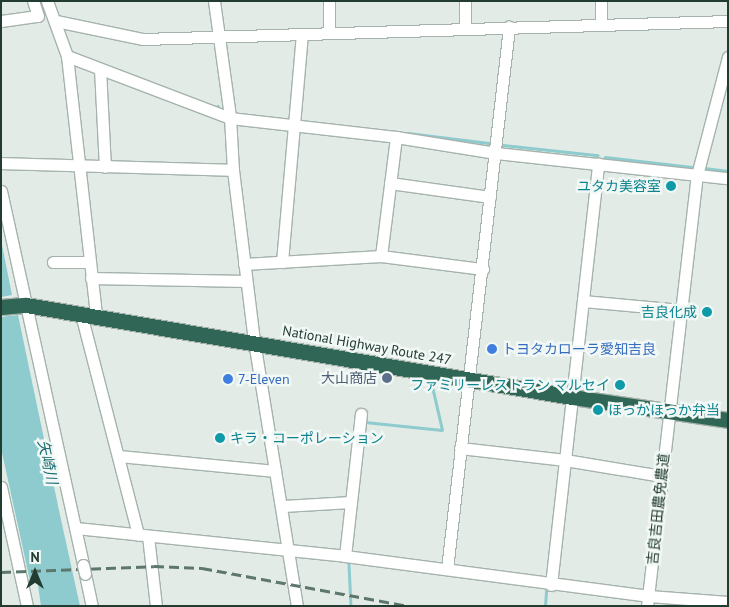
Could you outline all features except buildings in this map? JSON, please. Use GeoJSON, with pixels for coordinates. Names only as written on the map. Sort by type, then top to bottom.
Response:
{"type":"FeatureCollection","features":[{"type":"Feature","properties":{"kind":"highway","name":"National Highway Route 247"},"geometry":{"type":"LineString","coordinates":[[1,307],[26,305],[572,397],[728,420]]}},
{"type":"Feature","properties":{"kind":"street"},"geometry":{"type":"LineString","coordinates":[[1,20],[38,16],[33,1]]}},
{"type":"Feature","properties":{"kind":"street"},"geometry":{"type":"LineString","coordinates":[[47,1],[56,21],[67,56],[90,262],[91,278],[88,315],[92,366],[143,535],[156,606]]}},
{"type":"Feature","properties":{"kind":"street"},"geometry":{"type":"LineString","coordinates":[[214,1],[230,118],[233,170],[254,342],[275,471],[283,506],[297,606]]}},
{"type":"Feature","properties":{"kind":"street"},"geometry":{"type":"LineString","coordinates":[[329,1],[329,33]]}},
{"type":"Feature","properties":{"kind":"street"},"geometry":{"type":"LineString","coordinates":[[465,1],[466,26]]}},
{"type":"Feature","properties":{"kind":"street"},"geometry":{"type":"LineString","coordinates":[[600,1],[601,23]]}},
{"type":"Feature","properties":{"kind":"street"},"geometry":{"type":"LineString","coordinates":[[56,21],[143,39],[302,35],[466,26],[728,20]]}},
{"type":"Feature","properties":{"kind":"street"},"geometry":{"type":"LineString","coordinates":[[447,569],[460,448],[483,269],[509,26]]}},
{"type":"Feature","properties":{"kind":"street"},"geometry":{"type":"LineString","coordinates":[[282,262],[302,35]]}},
{"type":"Feature","properties":{"kind":"street"},"geometry":{"type":"LineString","coordinates":[[67,56],[230,118],[396,137],[496,152],[728,178]]}},
{"type":"Feature","properties":{"kind":"street","name":"吉良吉田農免農道"},"geometry":{"type":"LineString","coordinates":[[648,601],[697,175],[728,57]]}},
{"type":"Feature","properties":{"kind":"street"},"geometry":{"type":"LineString","coordinates":[[100,68],[105,167]]}},
{"type":"Feature","properties":{"kind":"street"},"geometry":{"type":"LineString","coordinates":[[380,256],[396,137]]}},
{"type":"Feature","properties":{"kind":"street"},"geometry":{"type":"LineString","coordinates":[[1,163],[233,170]]}},
{"type":"Feature","properties":{"kind":"street"},"geometry":{"type":"LineString","coordinates":[[551,584],[598,164]]}},
{"type":"Feature","properties":{"kind":"street"},"geometry":{"type":"LineString","coordinates":[[390,183],[490,197]]}},
{"type":"Feature","properties":{"kind":"street"},"geometry":{"type":"LineString","coordinates":[[1,191],[92,606]]}},
{"type":"Feature","properties":{"kind":"street"},"geometry":{"type":"LineString","coordinates":[[244,264],[380,256],[483,269]]}},
{"type":"Feature","properties":{"kind":"street"},"geometry":{"type":"LineString","coordinates":[[53,262],[90,262]]}},
{"type":"Feature","properties":{"kind":"street"},"geometry":{"type":"LineString","coordinates":[[91,278],[246,281]]}},
{"type":"Feature","properties":{"kind":"street"},"geometry":{"type":"LineString","coordinates":[[583,301],[681,310]]}},
{"type":"Feature","properties":{"kind":"street"},"geometry":{"type":"LineString","coordinates":[[345,556],[361,414]]}},
{"type":"Feature","properties":{"kind":"street"},"geometry":{"type":"LineString","coordinates":[[460,448],[565,460],[662,476]]}},
{"type":"Feature","properties":{"kind":"street"},"geometry":{"type":"LineString","coordinates":[[119,456],[275,471]]}},
{"type":"Feature","properties":{"kind":"street"},"geometry":{"type":"LineString","coordinates":[[1,487],[27,606]]}},
{"type":"Feature","properties":{"kind":"street"},"geometry":{"type":"LineString","coordinates":[[283,506],[351,502]]}},
{"type":"Feature","properties":{"kind":"street"},"geometry":{"type":"LineString","coordinates":[[76,528],[290,553],[345,556],[447,569],[551,584],[648,601],[728,602]]}},
{"type":"Feature","properties":{"kind":"water"},"geometry":{"type":"Polygon","coordinates":[[[1,240],[12,295],[1,297],[1,240]]]}},
{"type":"Feature","properties":{"kind":"water","name":"矢崎川"},"geometry":{"type":"Polygon","coordinates":[[[18,315],[80,606],[41,606],[37,579],[30,581],[1,448],[1,317],[18,315]]]}},
{"type":"Feature","properties":{"kind":"waterway"},"geometry":{"type":"LineString","coordinates":[[408,133],[490,143]]}},
{"type":"Feature","properties":{"kind":"waterway"},"geometry":{"type":"LineString","coordinates":[[503,145],[597,155]]}},
{"type":"Feature","properties":{"kind":"waterway"},"geometry":{"type":"LineString","coordinates":[[605,157],[691,167]]}},
{"type":"Feature","properties":{"kind":"waterway"},"geometry":{"type":"LineString","coordinates":[[704,168],[728,171]]}},
{"type":"Feature","properties":{"kind":"waterway"},"geometry":{"type":"LineString","coordinates":[[365,422],[442,430],[430,378]]}},
{"type":"Feature","properties":{"kind":"waterway"},"geometry":{"type":"LineString","coordinates":[[349,564],[351,606]]}},
{"type":"Feature","properties":{"kind":"waterway"},"geometry":{"type":"LineString","coordinates":[[545,606],[546,591]]}},
{"type":"Feature","properties":{"kind":"railway"},"geometry":{"type":"LineString","coordinates":[[1,572],[154,566],[202,568],[409,606]]}},
{"type":"Feature","properties":{"kind":"place","name":"ユタカ美容室"},"geometry":{"type":"Point","coordinates":[671,186]}},
{"type":"Feature","properties":{"kind":"place","name":"吉良化成"},"geometry":{"type":"Point","coordinates":[707,312]}},
{"type":"Feature","properties":{"kind":"place","name":"トヨタカローラ愛知吉良"},"geometry":{"type":"Point","coordinates":[492,349]}},
{"type":"Feature","properties":{"kind":"place","name":"大山商店"},"geometry":{"type":"Point","coordinates":[387,378]}},
{"type":"Feature","properties":{"kind":"place","name":"7-Eleven"},"geometry":{"type":"Point","coordinates":[228,379]}},
{"type":"Feature","properties":{"kind":"place","name":"ファミリーレストラン マルセイ"},"geometry":{"type":"Point","coordinates":[620,385]}},
{"type":"Feature","properties":{"kind":"place","name":"ほっかほっか弁当"},"geometry":{"type":"Point","coordinates":[598,410]}},
{"type":"Feature","properties":{"kind":"place","name":"キラ・コーポレーション"},"geometry":{"type":"Point","coordinates":[220,438]}}]}
